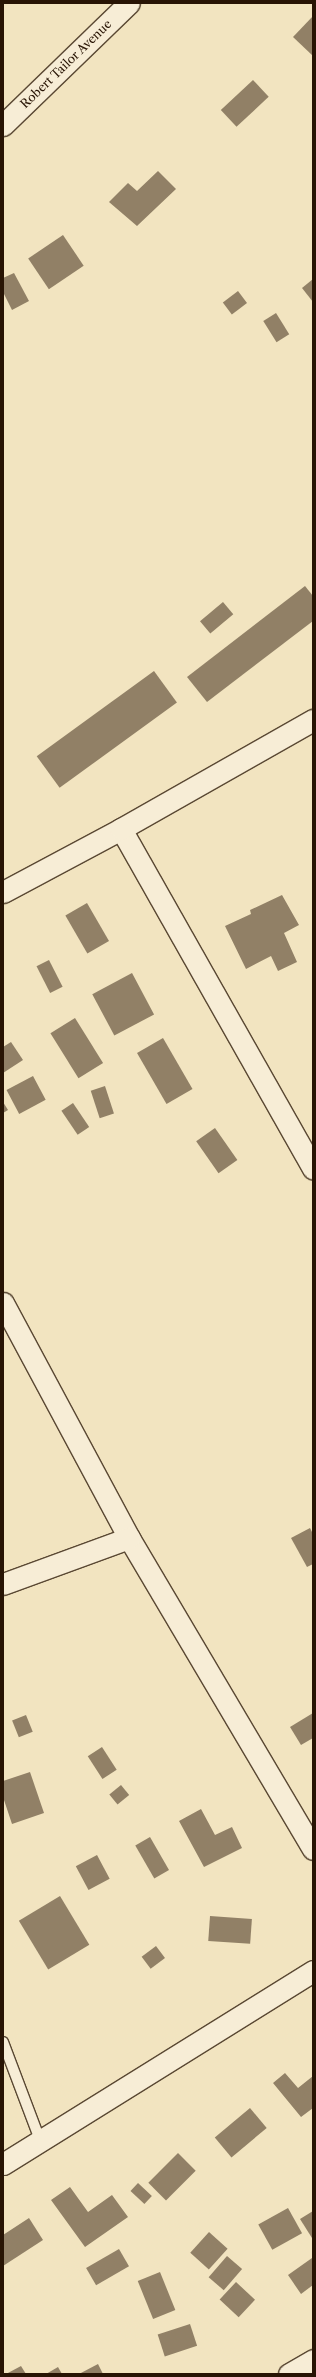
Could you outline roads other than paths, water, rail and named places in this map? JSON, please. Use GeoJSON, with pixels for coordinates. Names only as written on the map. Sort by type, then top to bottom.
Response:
{"type":"FeatureCollection","features":[{"type":"Feature","properties":{"kind":"street","name":"Robert Tailor Avenue"},"geometry":{"type":"LineString","coordinates":[[3,125],[129,3]]}},
{"type":"Feature","properties":{"kind":"street"},"geometry":{"type":"LineString","coordinates":[[3,892],[121,829],[313,720]]}},
{"type":"Feature","properties":{"kind":"street"},"geometry":{"type":"LineString","coordinates":[[121,829],[313,1169]]}},
{"type":"Feature","properties":{"kind":"street"},"geometry":{"type":"LineString","coordinates":[[3,1303],[128,1538],[313,1848]]}},
{"type":"Feature","properties":{"kind":"street"},"geometry":{"type":"LineString","coordinates":[[3,1584],[128,1538]]}},
{"type":"Feature","properties":{"kind":"street"},"geometry":{"type":"LineString","coordinates":[[3,2164],[313,1971]]}},
{"type":"Feature","properties":{"kind":"street"},"geometry":{"type":"LineString","coordinates":[[289,2374],[313,2360]]}},
{"type":"Feature","properties":{"kind":"lane"},"geometry":{"type":"LineString","coordinates":[[3,2042],[40,2140]]}}]}
